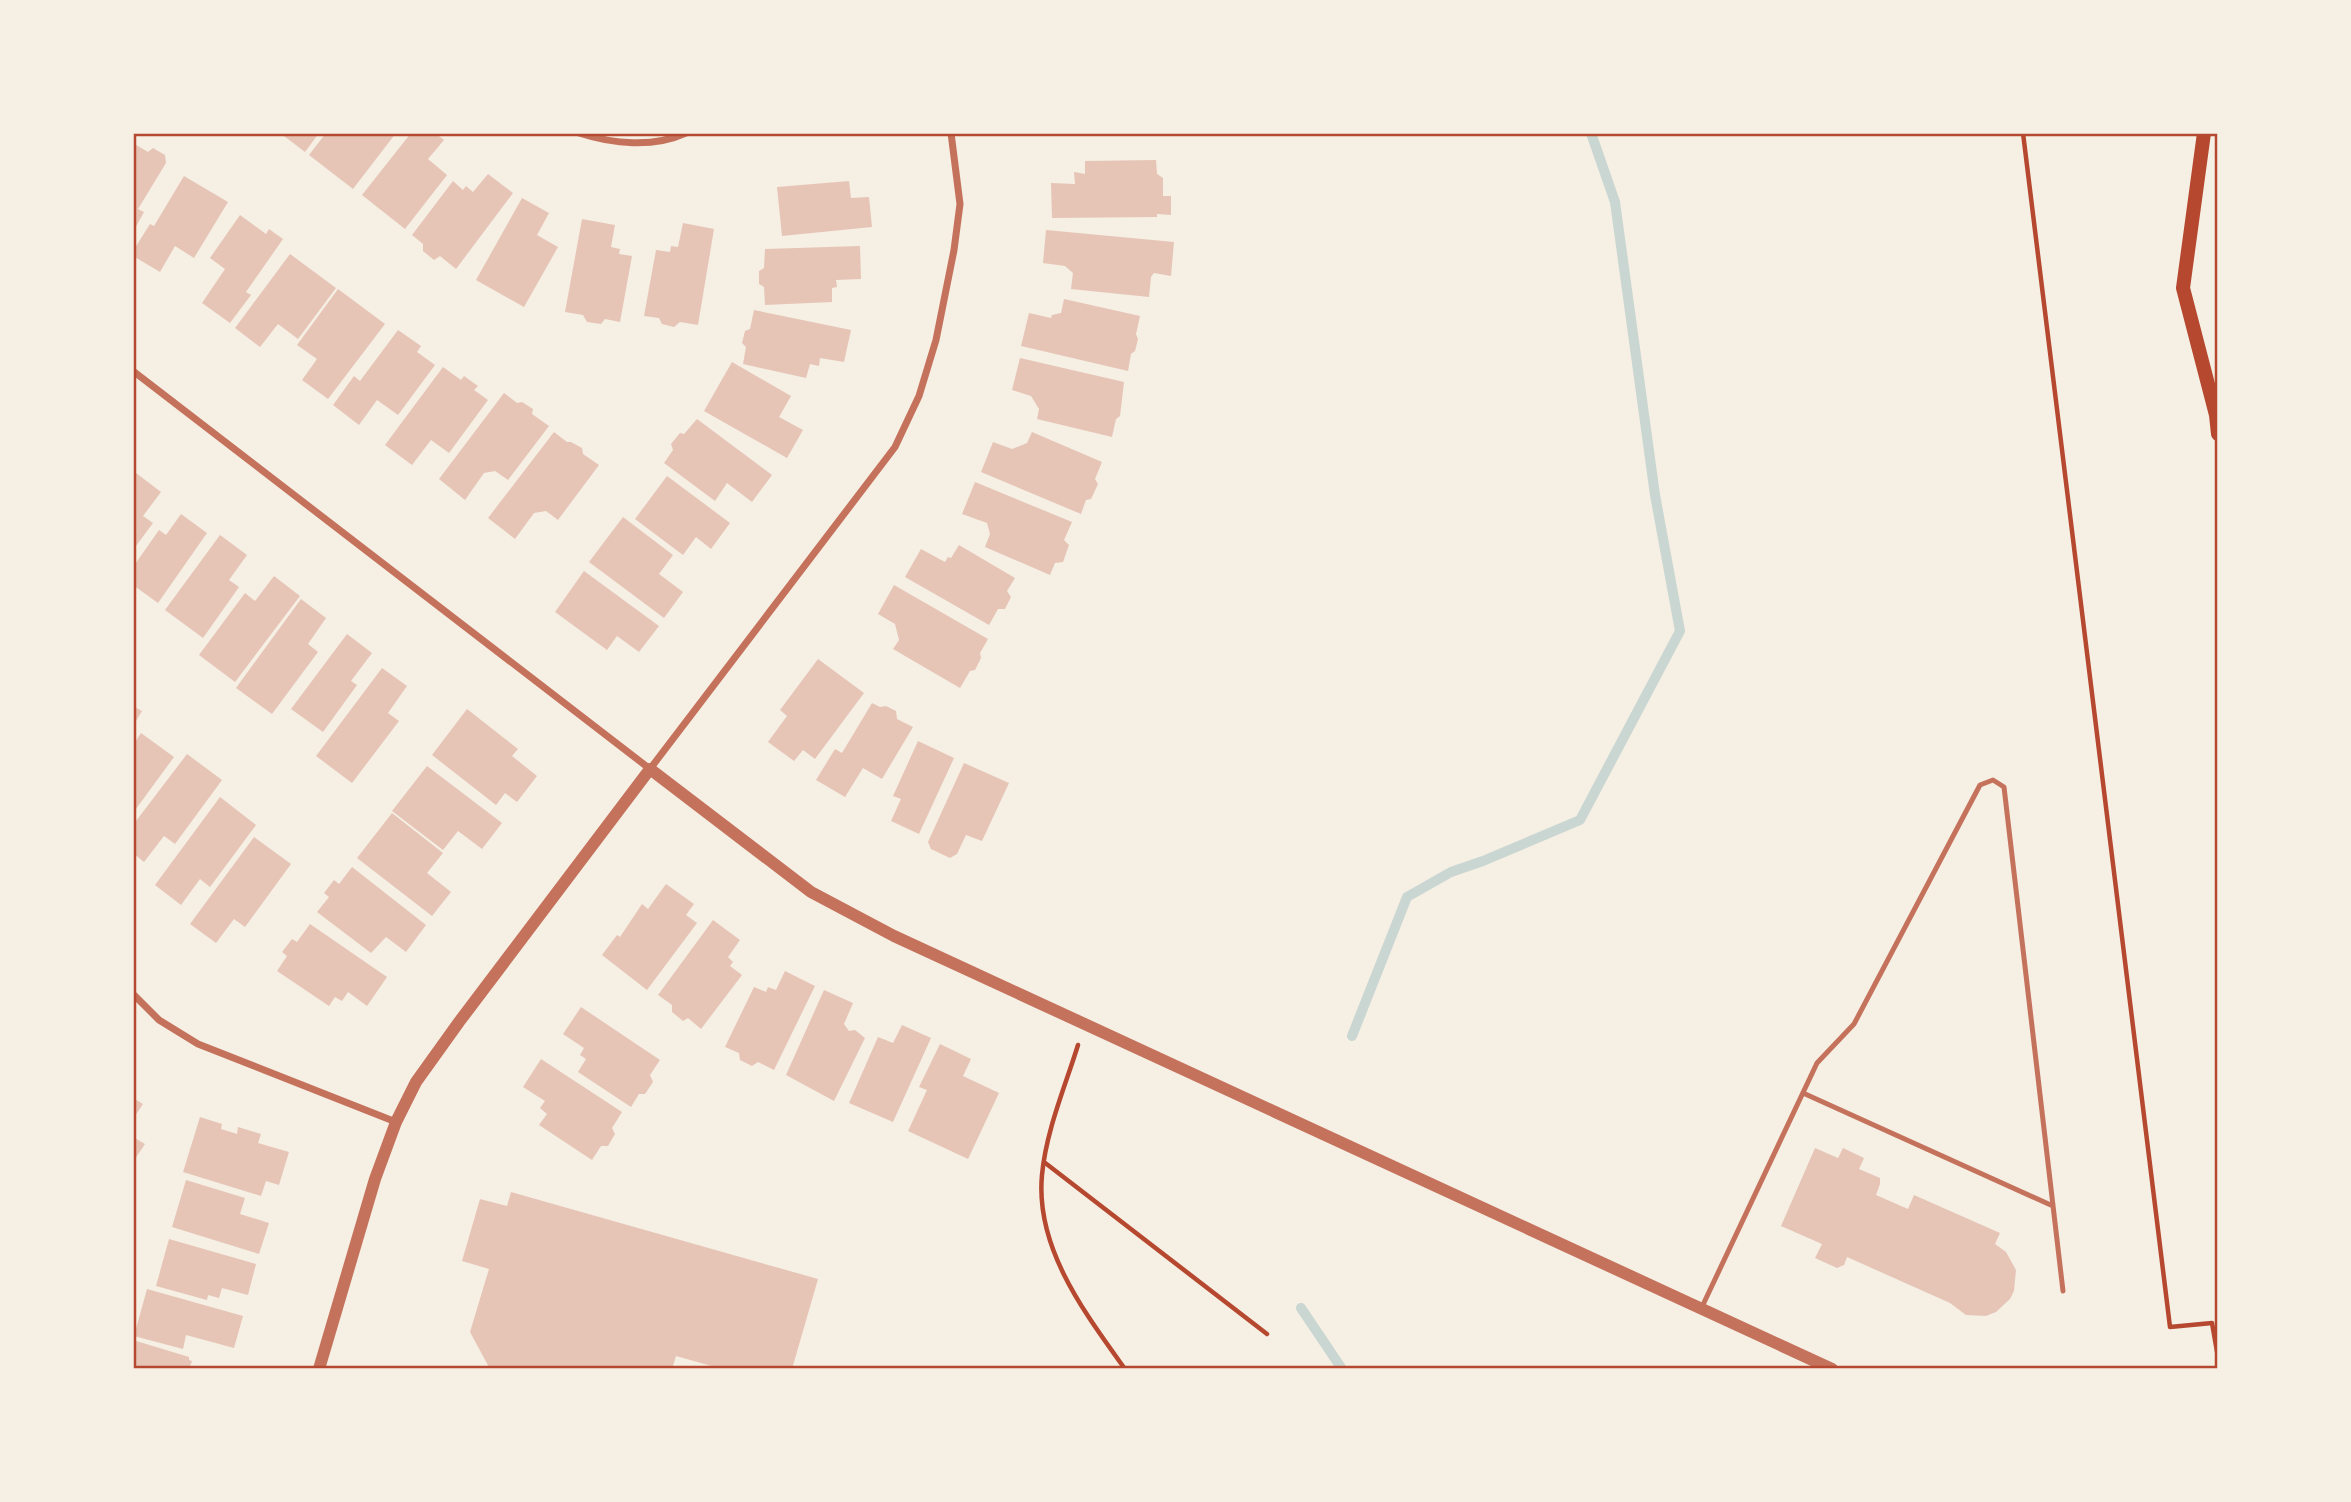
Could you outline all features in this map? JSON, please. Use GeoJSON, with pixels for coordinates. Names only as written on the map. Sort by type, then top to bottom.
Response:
{"type":"FeatureCollection","features":[{"type":"Feature","properties":{"kind":"main road"},"geometry":{"type":"LineString","coordinates":[[2204,133],[2183,288],[2217,412],[2218,434]]}},
{"type":"Feature","properties":{"kind":"street"},"geometry":{"type":"LineString","coordinates":[[579,133],[631,143],[671,140],[686,133]]}},
{"type":"Feature","properties":{"kind":"street"},"geometry":{"type":"LineString","coordinates":[[319,1369],[373,1186],[396,1122],[416,1082],[895,447],[914,406],[936,340],[954,250],[960,204],[951,133]]}},
{"type":"Feature","properties":{"kind":"street"},"geometry":{"type":"LineString","coordinates":[[133,371],[811,892],[894,936],[1832,1369]]}},
{"type":"Feature","properties":{"kind":"street"},"geometry":{"type":"LineString","coordinates":[[133,994],[159,1020],[198,1044],[396,1122]]}},
{"type":"Feature","properties":{"kind":"lane"},"geometry":{"type":"LineString","coordinates":[[1701,1309],[1817,1063],[1854,1024],[1980,785],[1993,780],[2004,787],[2063,1291]]}},
{"type":"Feature","properties":{"kind":"lane"},"geometry":{"type":"LineString","coordinates":[[1803,1093],[2053,1206]]}},
{"type":"Feature","properties":{"kind":"path"},"geometry":{"type":"LineString","coordinates":[[2023,133],[2170,1326],[2212,1323],[2218,1357]]}},
{"type":"Feature","properties":{"kind":"path"},"geometry":{"type":"LineString","coordinates":[[1084,1024],[1044,1162],[1042,1204],[1050,1242],[1078,1299],[1125,1369]]}},
{"type":"Feature","properties":{"kind":"path"},"geometry":{"type":"LineString","coordinates":[[1044,1162],[1268,1334]]}},
{"type":"Feature","properties":{"kind":"building"},"geometry":{"type":"Polygon","coordinates":[[[280,133],[319,133],[305,152],[280,133]]]}},
{"type":"Feature","properties":{"kind":"building"},"geometry":{"type":"Polygon","coordinates":[[[326,133],[396,133],[353,189],[309,155],[326,133]]]}},
{"type":"Feature","properties":{"kind":"building"},"geometry":{"type":"Polygon","coordinates":[[[411,133],[435,133],[444,140],[428,159],[447,175],[405,229],[362,195],[411,133]]]}},
{"type":"Feature","properties":{"kind":"building"},"geometry":{"type":"Polygon","coordinates":[[[133,143],[148,152],[153,148],[165,155],[166,163],[138,209],[144,212],[133,232],[133,143]]]}},
{"type":"Feature","properties":{"kind":"building"},"geometry":{"type":"Polygon","coordinates":[[[1156,160],[1157,174],[1163,178],[1163,196],[1171,196],[1171,215],[1052,218],[1051,183],[1075,184],[1074,172],[1085,174],[1085,161],[1156,160]]]}},
{"type":"Feature","properties":{"kind":"building"},"geometry":{"type":"Polygon","coordinates":[[[488,174],[513,193],[456,269],[440,256],[434,260],[423,251],[423,244],[412,235],[453,181],[463,190],[466,186],[473,192],[488,174]]]}},
{"type":"Feature","properties":{"kind":"building"},"geometry":{"type":"Polygon","coordinates":[[[184,176],[228,202],[194,258],[175,246],[160,272],[133,256],[133,251],[150,224],[154,226],[184,176]]]}},
{"type":"Feature","properties":{"kind":"building"},"geometry":{"type":"Polygon","coordinates":[[[849,181],[851,198],[869,197],[872,227],[782,236],[777,187],[849,181]]]}},
{"type":"Feature","properties":{"kind":"building"},"geometry":{"type":"Polygon","coordinates":[[[522,198],[549,213],[537,235],[558,247],[524,307],[476,280],[522,198]]]}},
{"type":"Feature","properties":{"kind":"building"},"geometry":{"type":"Polygon","coordinates":[[[240,215],[266,234],[269,229],[283,239],[246,292],[251,295],[230,323],[202,303],[225,269],[210,258],[240,215]]]}},
{"type":"Feature","properties":{"kind":"building"},"geometry":{"type":"Polygon","coordinates":[[[582,219],[615,225],[611,247],[620,249],[619,254],[632,256],[620,322],[605,319],[601,324],[587,322],[583,315],[565,312],[582,219]]]}},
{"type":"Feature","properties":{"kind":"building"},"geometry":{"type":"Polygon","coordinates":[[[683,223],[714,229],[698,325],[680,322],[674,327],[662,324],[659,318],[644,316],[656,250],[670,252],[671,246],[678,247],[683,223]]]}},
{"type":"Feature","properties":{"kind":"building"},"geometry":{"type":"Polygon","coordinates":[[[1046,230],[1174,242],[1171,276],[1154,273],[1151,277],[1149,297],[1071,289],[1073,273],[1065,266],[1043,263],[1046,230]]]}},
{"type":"Feature","properties":{"kind":"building"},"geometry":{"type":"Polygon","coordinates":[[[860,246],[861,279],[836,280],[837,287],[832,288],[832,302],[765,305],[764,287],[759,284],[759,271],[764,268],[765,249],[860,246]]]}},
{"type":"Feature","properties":{"kind":"building"},"geometry":{"type":"Polygon","coordinates":[[[290,254],[336,288],[298,339],[278,324],[260,347],[235,328],[290,254]]]}},
{"type":"Feature","properties":{"kind":"building"},"geometry":{"type":"Polygon","coordinates":[[[338,289],[385,324],[328,399],[302,380],[317,359],[297,345],[338,289]]]}},
{"type":"Feature","properties":{"kind":"building"},"geometry":{"type":"Polygon","coordinates":[[[1064,299],[1140,316],[1136,334],[1138,339],[1135,351],[1131,354],[1128,371],[1021,346],[1029,313],[1051,318],[1052,315],[1061,313],[1064,299]]]}},
{"type":"Feature","properties":{"kind":"building"},"geometry":{"type":"Polygon","coordinates":[[[754,310],[851,330],[844,362],[820,358],[819,366],[810,364],[806,378],[743,364],[746,347],[742,343],[745,331],[750,329],[754,310]]]}},
{"type":"Feature","properties":{"kind":"building"},"geometry":{"type":"Polygon","coordinates":[[[398,330],[421,346],[417,352],[435,365],[398,415],[377,400],[359,425],[333,405],[354,376],[360,381],[398,330]]]}},
{"type":"Feature","properties":{"kind":"building"},"geometry":{"type":"Polygon","coordinates":[[[1020,358],[1124,382],[1120,416],[1116,419],[1112,437],[1037,419],[1039,409],[1031,396],[1012,390],[1020,358]]]}},
{"type":"Feature","properties":{"kind":"building"},"geometry":{"type":"Polygon","coordinates":[[[732,362],[791,396],[779,417],[803,430],[787,458],[704,411],[732,362]]]}},
{"type":"Feature","properties":{"kind":"building"},"geometry":{"type":"Polygon","coordinates":[[[443,367],[461,380],[464,376],[478,386],[474,390],[488,400],[449,453],[431,440],[412,465],[385,445],[443,367]]]}},
{"type":"Feature","properties":{"kind":"building"},"geometry":{"type":"Polygon","coordinates":[[[504,393],[517,403],[522,402],[533,409],[532,414],[549,426],[508,480],[495,471],[484,473],[465,500],[439,479],[504,393]]]}},
{"type":"Feature","properties":{"kind":"building"},"geometry":{"type":"Polygon","coordinates":[[[697,419],[772,475],[752,502],[727,483],[715,501],[664,463],[673,450],[671,444],[697,419]]]}},
{"type":"Feature","properties":{"kind":"building"},"geometry":{"type":"Polygon","coordinates":[[[554,432],[567,442],[582,448],[583,454],[599,465],[558,520],[546,511],[534,513],[515,539],[488,518],[554,432]]]}},
{"type":"Feature","properties":{"kind":"building"},"geometry":{"type":"Polygon","coordinates":[[[1032,432],[1102,462],[1095,479],[1098,484],[1091,499],[1086,500],[1081,514],[981,472],[993,442],[1012,449],[1027,443],[1032,432]]]}},
{"type":"Feature","properties":{"kind":"building"},"geometry":{"type":"Polygon","coordinates":[[[136,473],[161,492],[143,516],[153,523],[133,550],[133,477],[136,473]]]}},
{"type":"Feature","properties":{"kind":"building"},"geometry":{"type":"Polygon","coordinates":[[[667,476],[730,523],[711,549],[696,537],[683,555],[635,519],[667,476]]]}},
{"type":"Feature","properties":{"kind":"building"},"geometry":{"type":"Polygon","coordinates":[[[975,482],[1072,522],[1064,540],[1069,545],[1063,562],[1055,563],[1050,575],[985,547],[990,534],[987,523],[962,514],[975,482]]]}},
{"type":"Feature","properties":{"kind":"building"},"geometry":{"type":"Polygon","coordinates":[[[181,514],[207,533],[158,603],[133,585],[133,567],[159,530],[166,535],[181,514]]]}},
{"type":"Feature","properties":{"kind":"building"},"geometry":{"type":"Polygon","coordinates":[[[623,517],[673,555],[659,574],[683,592],[664,618],[589,562],[623,517]]]}},
{"type":"Feature","properties":{"kind":"building"},"geometry":{"type":"Polygon","coordinates":[[[220,535],[247,555],[229,580],[239,587],[203,638],[165,610],[220,535]]]}},
{"type":"Feature","properties":{"kind":"building"},"geometry":{"type":"Polygon","coordinates":[[[959,545],[1015,578],[1007,591],[1011,597],[1005,609],[998,609],[989,625],[905,577],[921,549],[945,562],[959,545]]]}},
{"type":"Feature","properties":{"kind":"building"},"geometry":{"type":"Polygon","coordinates":[[[584,571],[659,626],[639,652],[617,636],[607,650],[555,612],[584,571]]]}},
{"type":"Feature","properties":{"kind":"building"},"geometry":{"type":"Polygon","coordinates":[[[274,576],[300,596],[235,682],[199,655],[245,593],[255,601],[274,576]]]}},
{"type":"Feature","properties":{"kind":"building"},"geometry":{"type":"Polygon","coordinates":[[[894,585],[988,639],[975,670],[970,671],[960,688],[893,649],[899,640],[895,624],[878,614],[894,585]]]}},
{"type":"Feature","properties":{"kind":"building"},"geometry":{"type":"Polygon","coordinates":[[[301,599],[326,618],[308,644],[318,652],[272,714],[236,688],[301,599]]]}},
{"type":"Feature","properties":{"kind":"building"},"geometry":{"type":"Polygon","coordinates":[[[347,634],[372,653],[351,681],[357,685],[323,732],[291,709],[347,634]]]}},
{"type":"Feature","properties":{"kind":"building"},"geometry":{"type":"Polygon","coordinates":[[[818,659],[864,693],[815,759],[803,750],[794,761],[768,742],[787,716],[780,710],[818,659]]]}},
{"type":"Feature","properties":{"kind":"building"},"geometry":{"type":"Polygon","coordinates":[[[382,668],[407,686],[388,713],[399,721],[352,783],[316,756],[382,668]]]}},
{"type":"Feature","properties":{"kind":"building"},"geometry":{"type":"Polygon","coordinates":[[[872,703],[896,711],[897,719],[913,727],[882,779],[863,768],[845,797],[816,780],[835,749],[842,753],[872,703]]]}},
{"type":"Feature","properties":{"kind":"building"},"geometry":{"type":"Polygon","coordinates":[[[133,706],[142,711],[133,726],[133,706]]]}},
{"type":"Feature","properties":{"kind":"building"},"geometry":{"type":"Polygon","coordinates":[[[467,709],[518,749],[512,756],[537,776],[517,802],[505,793],[496,805],[432,755],[467,709]]]}},
{"type":"Feature","properties":{"kind":"building"},"geometry":{"type":"Polygon","coordinates":[[[141,733],[174,757],[133,813],[133,745],[141,733]]]}},
{"type":"Feature","properties":{"kind":"building"},"geometry":{"type":"Polygon","coordinates":[[[918,741],[954,758],[919,834],[891,821],[901,799],[893,796],[918,741]]]}},
{"type":"Feature","properties":{"kind":"building"},"geometry":{"type":"Polygon","coordinates":[[[187,754],[222,780],[175,844],[164,836],[144,862],[133,853],[133,825],[187,754]]]}},
{"type":"Feature","properties":{"kind":"building"},"geometry":{"type":"Polygon","coordinates":[[[964,763],[1009,783],[982,841],[966,835],[957,854],[950,858],[931,849],[928,842],[964,763]]]}},
{"type":"Feature","properties":{"kind":"building"},"geometry":{"type":"Polygon","coordinates":[[[427,766],[502,823],[482,849],[458,831],[443,850],[392,811],[427,766]]]}},
{"type":"Feature","properties":{"kind":"building"},"geometry":{"type":"Polygon","coordinates":[[[220,797],[256,825],[210,887],[200,879],[181,905],[155,885],[220,797]]]}},
{"type":"Feature","properties":{"kind":"building"},"geometry":{"type":"Polygon","coordinates":[[[392,813],[443,853],[427,873],[451,892],[432,916],[357,858],[392,813]]]}},
{"type":"Feature","properties":{"kind":"building"},"geometry":{"type":"Polygon","coordinates":[[[254,837],[291,864],[245,927],[234,919],[216,943],[190,924],[254,837]]]}},
{"type":"Feature","properties":{"kind":"building"},"geometry":{"type":"Polygon","coordinates":[[[352,867],[426,925],[406,952],[386,937],[371,953],[317,912],[329,897],[324,893],[334,880],[339,884],[352,867]]]}},
{"type":"Feature","properties":{"kind":"building"},"geometry":{"type":"Polygon","coordinates":[[[666,884],[694,904],[686,915],[697,923],[647,990],[602,955],[617,935],[620,937],[642,904],[648,909],[666,884]]]}},
{"type":"Feature","properties":{"kind":"building"},"geometry":{"type":"Polygon","coordinates":[[[713,920],[740,940],[728,957],[733,962],[730,966],[742,975],[701,1029],[688,1018],[683,1021],[672,1012],[672,1005],[658,995],[713,920]]]}},
{"type":"Feature","properties":{"kind":"building"},"geometry":{"type":"Polygon","coordinates":[[[310,924],[387,977],[367,1006],[348,992],[342,1001],[335,997],[329,1006],[277,971],[287,956],[282,952],[292,939],[297,942],[310,924]]]}},
{"type":"Feature","properties":{"kind":"building"},"geometry":{"type":"Polygon","coordinates":[[[785,971],[815,986],[774,1070],[758,1062],[752,1066],[740,1060],[739,1053],[725,1047],[754,987],[766,992],[768,987],[776,990],[785,971]]]}},
{"type":"Feature","properties":{"kind":"building"},"geometry":{"type":"Polygon","coordinates":[[[824,990],[853,1003],[844,1024],[849,1031],[855,1030],[865,1038],[834,1101],[786,1075],[824,990]]]}},
{"type":"Feature","properties":{"kind":"building"},"geometry":{"type":"Polygon","coordinates":[[[581,1007],[660,1060],[650,1075],[653,1082],[645,1094],[639,1094],[631,1107],[578,1072],[586,1059],[580,1055],[584,1048],[563,1034],[581,1007]]]}},
{"type":"Feature","properties":{"kind":"building"},"geometry":{"type":"Polygon","coordinates":[[[902,1025],[931,1038],[893,1122],[849,1103],[878,1037],[893,1043],[902,1025]]]}},
{"type":"Feature","properties":{"kind":"building"},"geometry":{"type":"Polygon","coordinates":[[[940,1044],[971,1059],[963,1076],[999,1093],[968,1159],[908,1131],[927,1090],[919,1087],[940,1044]]]}},
{"type":"Feature","properties":{"kind":"building"},"geometry":{"type":"Polygon","coordinates":[[[541,1059],[622,1112],[612,1128],[615,1134],[608,1146],[601,1146],[592,1160],[539,1125],[547,1114],[540,1108],[545,1101],[523,1087],[541,1059]]]}},
{"type":"Feature","properties":{"kind":"building"},"geometry":{"type":"Polygon","coordinates":[[[133,1098],[143,1104],[133,1119],[133,1098]]]}},
{"type":"Feature","properties":{"kind":"building"},"geometry":{"type":"Polygon","coordinates":[[[200,1117],[222,1124],[221,1129],[237,1134],[238,1127],[261,1134],[258,1143],[289,1152],[279,1185],[266,1181],[261,1196],[183,1172],[200,1117]]]}},
{"type":"Feature","properties":{"kind":"building"},"geometry":{"type":"Polygon","coordinates":[[[133,1137],[145,1144],[133,1162],[133,1137]]]}},
{"type":"Feature","properties":{"kind":"building"},"geometry":{"type":"Polygon","coordinates":[[[1815,1148],[1838,1158],[1843,1148],[1864,1158],[1859,1169],[1880,1178],[1876,1195],[1908,1209],[1914,1195],[2000,1233],[1995,1244],[2006,1252],[2016,1270],[2014,1291],[2010,1299],[1996,1312],[1986,1316],[1966,1315],[1950,1303],[1847,1257],[1844,1265],[1837,1268],[1815,1258],[1822,1244],[1781,1226],[1815,1148]]]}},
{"type":"Feature","properties":{"kind":"building"},"geometry":{"type":"Polygon","coordinates":[[[186,1180],[245,1198],[240,1214],[269,1223],[259,1254],[172,1227],[186,1180]]]}},
{"type":"Feature","properties":{"kind":"building"},"geometry":{"type":"Polygon","coordinates":[[[511,1192],[818,1279],[792,1369],[722,1369],[676,1356],[672,1369],[490,1369],[470,1332],[489,1269],[462,1261],[480,1199],[507,1206],[511,1192]]]}},
{"type":"Feature","properties":{"kind":"building"},"geometry":{"type":"Polygon","coordinates":[[[169,1239],[256,1264],[248,1295],[222,1288],[219,1298],[208,1295],[207,1300],[156,1286],[169,1239]]]}},
{"type":"Feature","properties":{"kind":"building"},"geometry":{"type":"Polygon","coordinates":[[[147,1289],[243,1316],[234,1348],[186,1335],[183,1349],[134,1336],[147,1289]]]}},
{"type":"Feature","properties":{"kind":"building"},"geometry":{"type":"Polygon","coordinates":[[[133,1340],[189,1357],[192,1361],[189,1369],[133,1369],[133,1340]]]}},
{"type":"Feature","properties":{"kind":"waterway"},"geometry":{"type":"LineString","coordinates":[[1352,1036],[1407,897],[1451,872],[1580,820],[1680,631],[1655,495],[1615,202],[1591,133]]}},
{"type":"Feature","properties":{"kind":"waterway"},"geometry":{"type":"LineString","coordinates":[[1301,1308],[1342,1369]]}}]}
